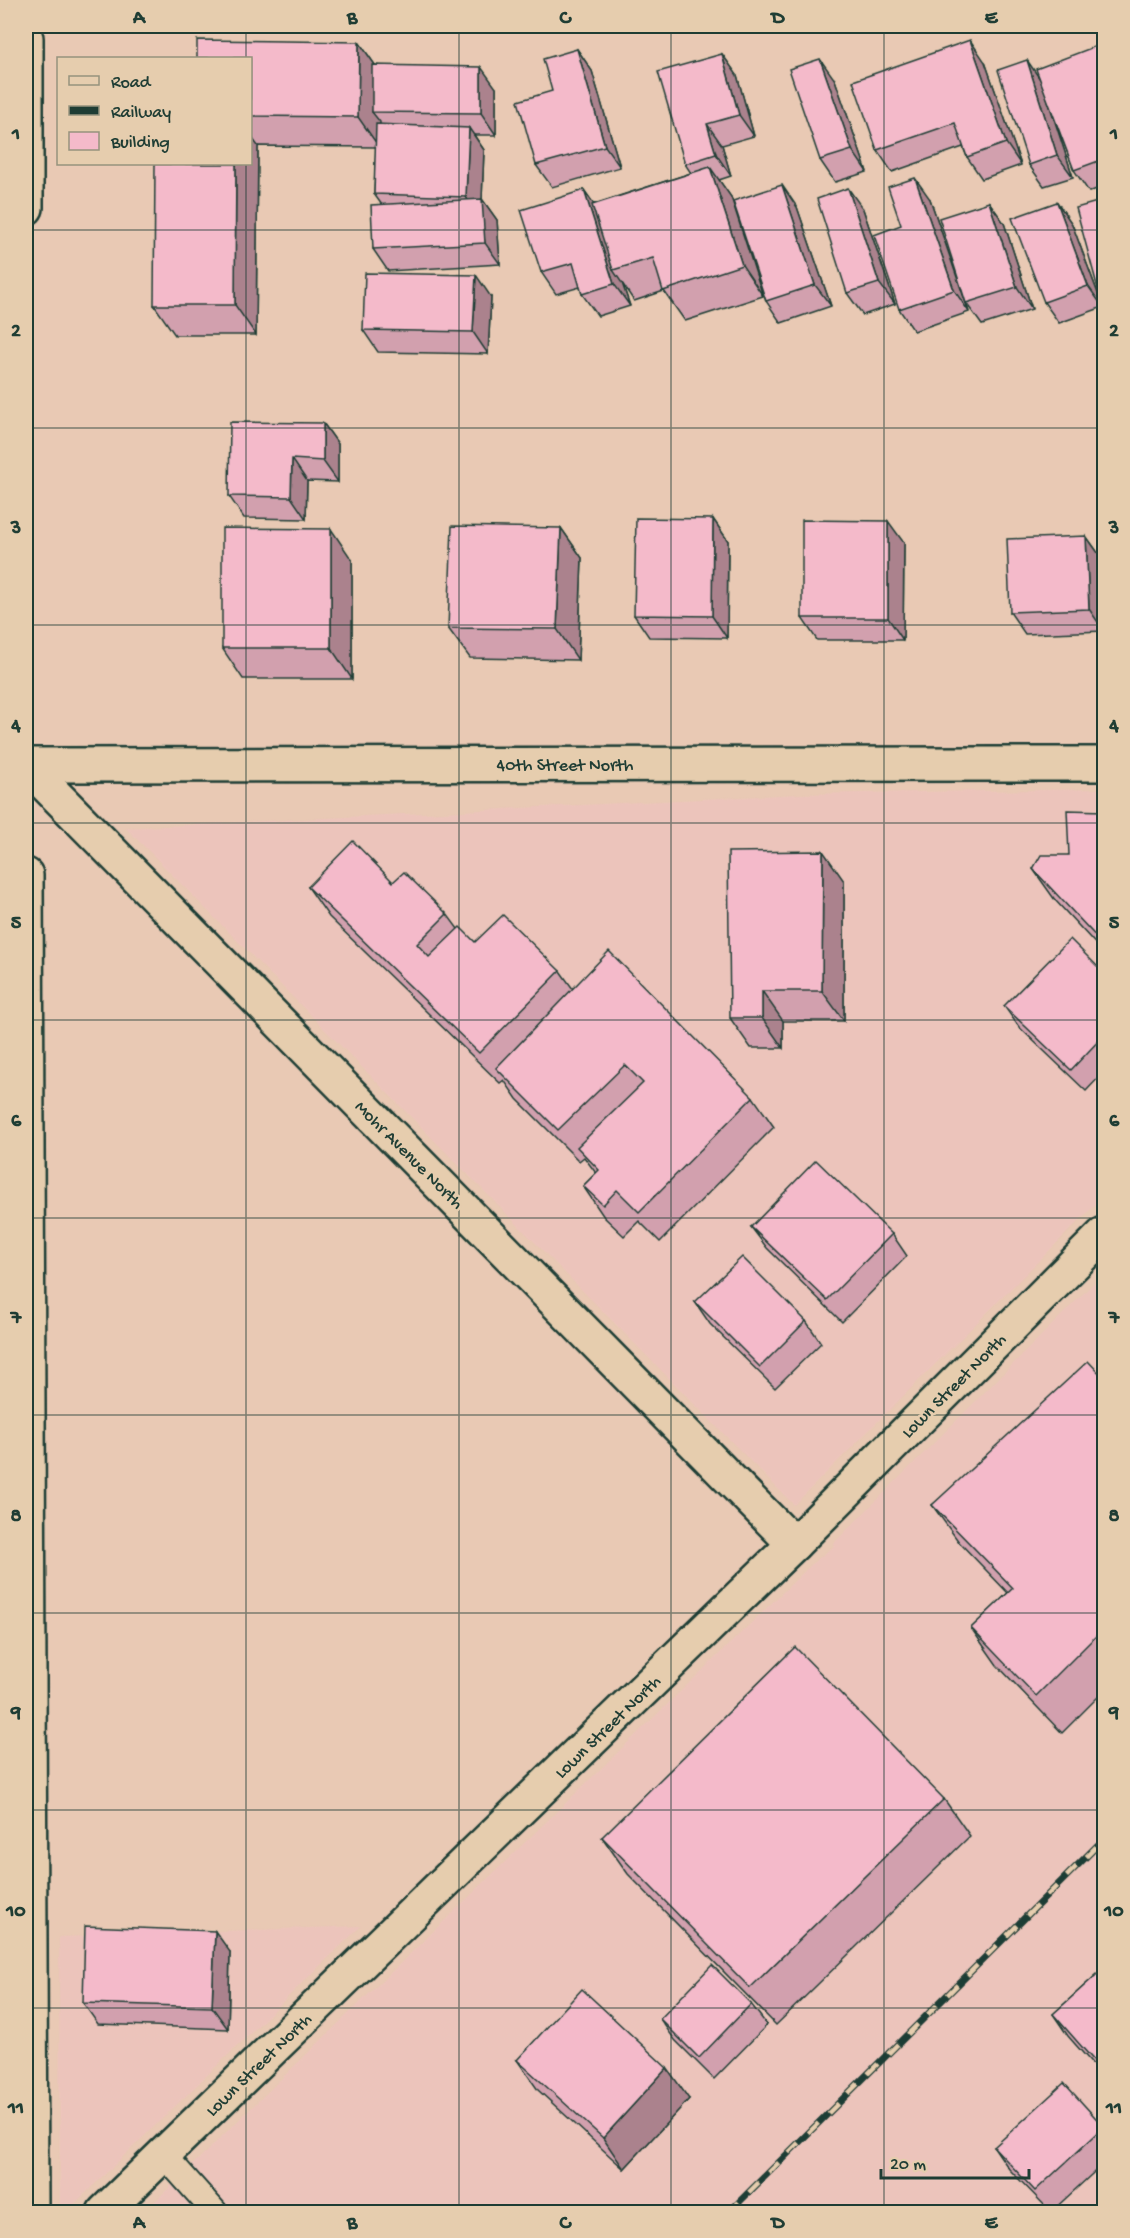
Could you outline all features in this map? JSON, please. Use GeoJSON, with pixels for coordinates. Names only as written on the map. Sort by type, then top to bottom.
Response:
{"type":"FeatureCollection","features":[{"type":"Feature","properties":{"kind":"street"},"geometry":{"type":"LineString","coordinates":[[26,38],[26,208]]}},
{"type":"Feature","properties":{"kind":"street","name":"40th Street North"},"geometry":{"type":"LineString","coordinates":[[26,765],[1104,764]]}},
{"type":"Feature","properties":{"kind":"street","name":"Mohr Avenue North"},"geometry":{"type":"LineString","coordinates":[[26,765],[794,1544]]}},
{"type":"Feature","properties":{"kind":"street"},"geometry":{"type":"LineString","coordinates":[[26,875],[31,2212]]}},
{"type":"Feature","properties":{"kind":"street","name":"Lown Street North"},"geometry":{"type":"LineString","coordinates":[[104,2212],[794,1544],[1104,1234]]}},
{"type":"Feature","properties":{"kind":"lane"},"geometry":{"type":"LineString","coordinates":[[164,2155],[215,2212]]}},
{"type":"Feature","properties":{"kind":"shaded area"},"geometry":{"type":"Polygon","coordinates":[[[1104,789],[1104,1196],[794,1505],[126,828],[800,794],[1104,789]]]}},
{"type":"Feature","properties":{"kind":"shaded area"},"geometry":{"type":"Polygon","coordinates":[[[1104,1273],[1104,2212],[144,2212],[814,1562],[834,1546],[833,1544],[1104,1273]]]}},
{"type":"Feature","properties":{"kind":"shaded area"},"geometry":{"type":"Polygon","coordinates":[[[361,1926],[66,2212],[60,2212],[59,1937],[361,1926]]]}},
{"type":"Feature","properties":{"kind":"building"},"geometry":{"type":"Polygon","coordinates":[[[197,40],[359,42],[358,117],[252,116],[252,57],[197,57],[197,40]]]}},
{"type":"Feature","properties":{"kind":"building"},"geometry":{"type":"Polygon","coordinates":[[[970,40],[1006,143],[967,157],[955,123],[877,150],[853,81],[970,40]]]}},
{"type":"Feature","properties":{"kind":"building"},"geometry":{"type":"Polygon","coordinates":[[[1104,43],[1104,159],[1074,170],[1036,69],[1104,43]]]}},
{"type":"Feature","properties":{"kind":"building"},"geometry":{"type":"Polygon","coordinates":[[[577,49],[605,146],[536,165],[518,101],[552,91],[543,59],[577,49]]]}},
{"type":"Feature","properties":{"kind":"building"},"geometry":{"type":"Polygon","coordinates":[[[722,54],[739,115],[707,124],[716,154],[685,164],[658,72],[722,54]]]}},
{"type":"Feature","properties":{"kind":"building"},"geometry":{"type":"Polygon","coordinates":[[[820,59],[852,150],[820,160],[789,69],[820,59]]]}},
{"type":"Feature","properties":{"kind":"building"},"geometry":{"type":"Polygon","coordinates":[[[1027,60],[1057,155],[1029,165],[998,70],[1027,60]]]}},
{"type":"Feature","properties":{"kind":"building"},"geometry":{"type":"Polygon","coordinates":[[[372,65],[481,67],[481,113],[372,112],[372,65]]]}},
{"type":"Feature","properties":{"kind":"building"},"geometry":{"type":"Polygon","coordinates":[[[376,124],[469,128],[466,197],[374,194],[376,124]]]}},
{"type":"Feature","properties":{"kind":"building"},"geometry":{"type":"Polygon","coordinates":[[[155,165],[236,165],[235,305],[154,305],[155,165]]]}},
{"type":"Feature","properties":{"kind":"building"},"geometry":{"type":"Polygon","coordinates":[[[710,167],[742,265],[663,291],[653,258],[613,270],[592,205],[710,167]]]}},
{"type":"Feature","properties":{"kind":"building"},"geometry":{"type":"Polygon","coordinates":[[[915,178],[954,290],[899,309],[874,235],[901,225],[888,187],[915,178]]]}},
{"type":"Feature","properties":{"kind":"building"},"geometry":{"type":"Polygon","coordinates":[[[782,185],[815,285],[766,301],[733,201],[782,185]]]}},
{"type":"Feature","properties":{"kind":"building"},"geometry":{"type":"Polygon","coordinates":[[[848,188],[879,283],[847,293],[817,199],[848,188]]]}},
{"type":"Feature","properties":{"kind":"building"},"geometry":{"type":"Polygon","coordinates":[[[584,190],[614,284],[582,294],[573,263],[541,272],[521,210],[584,190]]]}},
{"type":"Feature","properties":{"kind":"building"},"geometry":{"type":"Polygon","coordinates":[[[482,199],[485,243],[373,249],[371,205],[482,199]]]}},
{"type":"Feature","properties":{"kind":"building"},"geometry":{"type":"Polygon","coordinates":[[[1104,200],[1104,295],[1100,296],[1076,208],[1104,200]]]}},
{"type":"Feature","properties":{"kind":"building"},"geometry":{"type":"Polygon","coordinates":[[[989,202],[1017,287],[966,303],[939,218],[989,202]]]}},
{"type":"Feature","properties":{"kind":"building"},"geometry":{"type":"Polygon","coordinates":[[[1057,202],[1088,286],[1044,302],[1012,218],[1057,202]]]}},
{"type":"Feature","properties":{"kind":"building"},"geometry":{"type":"Polygon","coordinates":[[[365,273],[476,275],[473,332],[363,330],[365,273]]]}},
{"type":"Feature","properties":{"kind":"building"},"geometry":{"type":"Polygon","coordinates":[[[1104,382],[1104,438],[1101,437],[1104,382]]]}},
{"type":"Feature","properties":{"kind":"building"},"geometry":{"type":"Polygon","coordinates":[[[230,422],[323,423],[323,461],[292,459],[291,497],[229,496],[230,422]]]}},
{"type":"Feature","properties":{"kind":"building"},"geometry":{"type":"Polygon","coordinates":[[[636,518],[713,519],[712,616],[634,615],[636,518]]]}},
{"type":"Feature","properties":{"kind":"building"},"geometry":{"type":"Polygon","coordinates":[[[802,520],[888,521],[888,618],[802,618],[802,520]]]}},
{"type":"Feature","properties":{"kind":"building"},"geometry":{"type":"Polygon","coordinates":[[[452,526],[561,528],[557,629],[448,628],[452,526]]]}},
{"type":"Feature","properties":{"kind":"building"},"geometry":{"type":"Polygon","coordinates":[[[222,528],[331,529],[331,648],[222,648],[222,528]]]}},
{"type":"Feature","properties":{"kind":"building"},"geometry":{"type":"Polygon","coordinates":[[[1086,536],[1089,609],[1010,612],[1007,539],[1086,536]]]}},
{"type":"Feature","properties":{"kind":"building"},"geometry":{"type":"Polygon","coordinates":[[[1067,810],[1104,811],[1104,945],[1033,869],[1041,855],[1069,855],[1067,810]]]}},
{"type":"Feature","properties":{"kind":"building"},"geometry":{"type":"Polygon","coordinates":[[[353,841],[393,882],[404,872],[447,914],[417,944],[429,957],[460,927],[475,942],[503,915],[560,971],[479,1053],[308,887],[353,841]]]}},
{"type":"Feature","properties":{"kind":"building"},"geometry":{"type":"Polygon","coordinates":[[[823,851],[822,991],[762,991],[762,1018],[730,1018],[728,852],[823,851]]]}},
{"type":"Feature","properties":{"kind":"building"},"geometry":{"type":"Polygon","coordinates":[[[1070,939],[1104,973],[1104,1035],[1071,1070],[1004,1006],[1070,939]]]}},
{"type":"Feature","properties":{"kind":"building"},"geometry":{"type":"Polygon","coordinates":[[[609,951],[753,1097],[639,1212],[617,1190],[603,1205],[583,1186],[599,1170],[577,1147],[643,1083],[625,1065],[558,1130],[496,1068],[609,951]]]}},
{"type":"Feature","properties":{"kind":"building"},"geometry":{"type":"Polygon","coordinates":[[[816,1160],[892,1234],[827,1300],[751,1227],[816,1160]]]}},
{"type":"Feature","properties":{"kind":"building"},"geometry":{"type":"Polygon","coordinates":[[[742,1257],[806,1321],[760,1367],[695,1302],[742,1257]]]}},
{"type":"Feature","properties":{"kind":"building"},"geometry":{"type":"Polygon","coordinates":[[[1088,1361],[1104,1378],[1104,1628],[1036,1696],[971,1628],[1013,1588],[932,1505],[1088,1361]]]}},
{"type":"Feature","properties":{"kind":"building"},"geometry":{"type":"Polygon","coordinates":[[[795,1647],[944,1799],[750,1988],[602,1837],[795,1647]]]}},
{"type":"Feature","properties":{"kind":"building"},"geometry":{"type":"Polygon","coordinates":[[[85,1926],[215,1931],[212,2007],[83,2003],[85,1926]]]}},
{"type":"Feature","properties":{"kind":"building"},"geometry":{"type":"Polygon","coordinates":[[[712,1965],[751,2004],[699,2058],[660,2019],[712,1965]]]}},
{"type":"Feature","properties":{"kind":"building"},"geometry":{"type":"Polygon","coordinates":[[[1104,1968],[1104,2072],[1053,2014],[1104,1968]]]}},
{"type":"Feature","properties":{"kind":"building"},"geometry":{"type":"Polygon","coordinates":[[[582,1989],[667,2068],[603,2138],[517,2060],[582,1989]]]}},
{"type":"Feature","properties":{"kind":"building"},"geometry":{"type":"Polygon","coordinates":[[[1064,2083],[1104,2127],[1035,2191],[994,2147],[1064,2083]]]}},
{"type":"Feature","properties":{"kind":"railway"},"geometry":{"type":"LineString","coordinates":[[729,2212],[1104,1839]]}}]}
